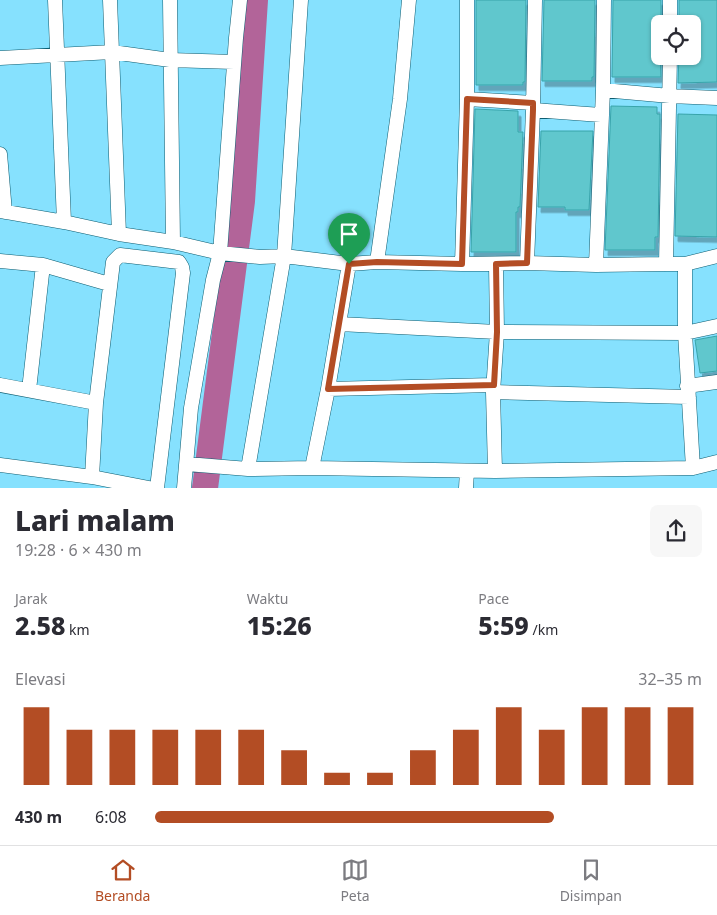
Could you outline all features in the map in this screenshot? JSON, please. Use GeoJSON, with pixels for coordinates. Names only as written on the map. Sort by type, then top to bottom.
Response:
{"type":"FeatureCollection","features":[{"type":"Feature","properties":{"kind":"street"},"geometry":{"type":"LineString","coordinates":[[55,0],[64,222]]}},
{"type":"Feature","properties":{"kind":"street"},"geometry":{"type":"LineString","coordinates":[[110,0],[119,234]]}},
{"type":"Feature","properties":{"kind":"street"},"geometry":{"type":"LineString","coordinates":[[170,0],[173,242]]}},
{"type":"Feature","properties":{"kind":"street"},"geometry":{"type":"LineString","coordinates":[[181,487],[194,464],[191,408],[213,280],[224,254],[234,62],[240,0]]}},
{"type":"Feature","properties":{"kind":"street"},"geometry":{"type":"LineString","coordinates":[[242,468],[284,256],[301,0]]}},
{"type":"Feature","properties":{"kind":"street"},"geometry":{"type":"LineString","coordinates":[[377,262],[400,99],[409,0]]}},
{"type":"Feature","properties":{"kind":"street"},"geometry":{"type":"LineString","coordinates":[[462,264],[467,99],[467,0]]}},
{"type":"Feature","properties":{"kind":"street"},"geometry":{"type":"LineString","coordinates":[[527,263],[535,0]]}},
{"type":"Feature","properties":{"kind":"street"},"geometry":{"type":"LineString","coordinates":[[596,265],[603,90],[604,0]]}},
{"type":"Feature","properties":{"kind":"street"},"geometry":{"type":"LineString","coordinates":[[670,0],[670,15]]}},
{"type":"Feature","properties":{"kind":"street"},"geometry":{"type":"LineString","coordinates":[[0,58],[112,52],[170,60],[234,62]]}},
{"type":"Feature","properties":{"kind":"street"},"geometry":{"type":"LineString","coordinates":[[666,264],[670,65]]}},
{"type":"Feature","properties":{"kind":"street"},"geometry":{"type":"LineString","coordinates":[[603,90],[717,98]]}},
{"type":"Feature","properties":{"kind":"street"},"geometry":{"type":"LineString","coordinates":[[467,99],[601,115]]}},
{"type":"Feature","properties":{"kind":"street"},"geometry":{"type":"LineString","coordinates":[[0,154],[3,211],[119,234],[173,242],[224,254],[260,257],[284,256],[349,264],[377,262],[596,265],[685,264],[717,256]]}},
{"type":"Feature","properties":{"kind":"street"},"geometry":{"type":"LineString","coordinates":[[92,477],[96,403],[113,262],[120,255],[178,262],[182,267],[183,273],[158,488]]}},
{"type":"Feature","properties":{"kind":"street"},"geometry":{"type":"LineString","coordinates":[[0,261],[43,265],[110,284]]}},
{"type":"Feature","properties":{"kind":"street"},"geometry":{"type":"LineString","coordinates":[[312,468],[328,389],[349,264]]}},
{"type":"Feature","properties":{"kind":"street"},"geometry":{"type":"LineString","coordinates":[[495,471],[493,388],[497,332],[496,264]]}},
{"type":"Feature","properties":{"kind":"street"},"geometry":{"type":"LineString","coordinates":[[685,264],[685,334],[692,468]]}},
{"type":"Feature","properties":{"kind":"street"},"geometry":{"type":"LineString","coordinates":[[29,390],[43,265]]}},
{"type":"Feature","properties":{"kind":"street"},"geometry":{"type":"LineString","coordinates":[[339,324],[497,332],[685,334],[717,326]]}},
{"type":"Feature","properties":{"kind":"street"},"geometry":{"type":"LineString","coordinates":[[328,389],[493,388],[688,391],[717,382]]}},
{"type":"Feature","properties":{"kind":"street"},"geometry":{"type":"LineString","coordinates":[[0,386],[96,403]]}},
{"type":"Feature","properties":{"kind":"street"},"geometry":{"type":"LineString","coordinates":[[194,464],[242,468],[495,471],[692,468],[717,462]]}},
{"type":"Feature","properties":{"kind":"street"},"geometry":{"type":"LineString","coordinates":[[0,465],[92,477],[111,485],[149,488]]}},
{"type":"Feature","properties":{"kind":"street"},"geometry":{"type":"LineString","coordinates":[[466,488],[467,471]]}},
{"type":"Feature","properties":{"kind":"building"},"geometry":{"type":"Polygon","coordinates":[[[476,0],[526,0],[525,82],[523,82],[523,85],[476,85],[476,0]]]}},
{"type":"Feature","properties":{"kind":"building"},"geometry":{"type":"Polygon","coordinates":[[[544,0],[595,0],[594,77],[592,77],[592,81],[542,81],[544,0]]]}},
{"type":"Feature","properties":{"kind":"building"},"geometry":{"type":"Polygon","coordinates":[[[613,0],[661,0],[661,15],[651,15],[651,65],[661,65],[661,77],[612,77],[613,0]]]}},
{"type":"Feature","properties":{"kind":"building"},"geometry":{"type":"Polygon","coordinates":[[[679,0],[717,0],[717,82],[678,83],[679,65],[701,65],[701,15],[679,15],[679,0]]]}},
{"type":"Feature","properties":{"kind":"building"},"geometry":{"type":"Polygon","coordinates":[[[611,106],[657,107],[657,114],[660,114],[658,237],[655,237],[655,250],[605,250],[611,106]]]}},
{"type":"Feature","properties":{"kind":"building"},"geometry":{"type":"Polygon","coordinates":[[[475,109],[518,111],[518,132],[523,132],[520,207],[518,207],[518,212],[516,212],[516,252],[471,252],[475,109]]]}},
{"type":"Feature","properties":{"kind":"building"},"geometry":{"type":"Polygon","coordinates":[[[678,114],[717,115],[717,237],[675,236],[678,114]]]}},
{"type":"Feature","properties":{"kind":"building"},"geometry":{"type":"Polygon","coordinates":[[[541,131],[593,131],[589,210],[565,210],[565,207],[538,207],[541,131]]]}},
{"type":"Feature","properties":{"kind":"building"},"geometry":{"type":"Polygon","coordinates":[[[717,336],[717,371],[700,373],[695,340],[717,336]]]}},
{"type":"Feature","properties":{"kind":"waterway"},"geometry":{"type":"LineString","coordinates":[[205,488],[242,201],[255,0]]}},
{"type":"Feature","properties":{"kind":"route"},"geometry":{"type":"LineString","coordinates":[[467,99],[533,103],[527,263],[496,264],[497,332],[494,385],[328,389],[349,264],[377,262],[462,264],[467,99]]}}]}
